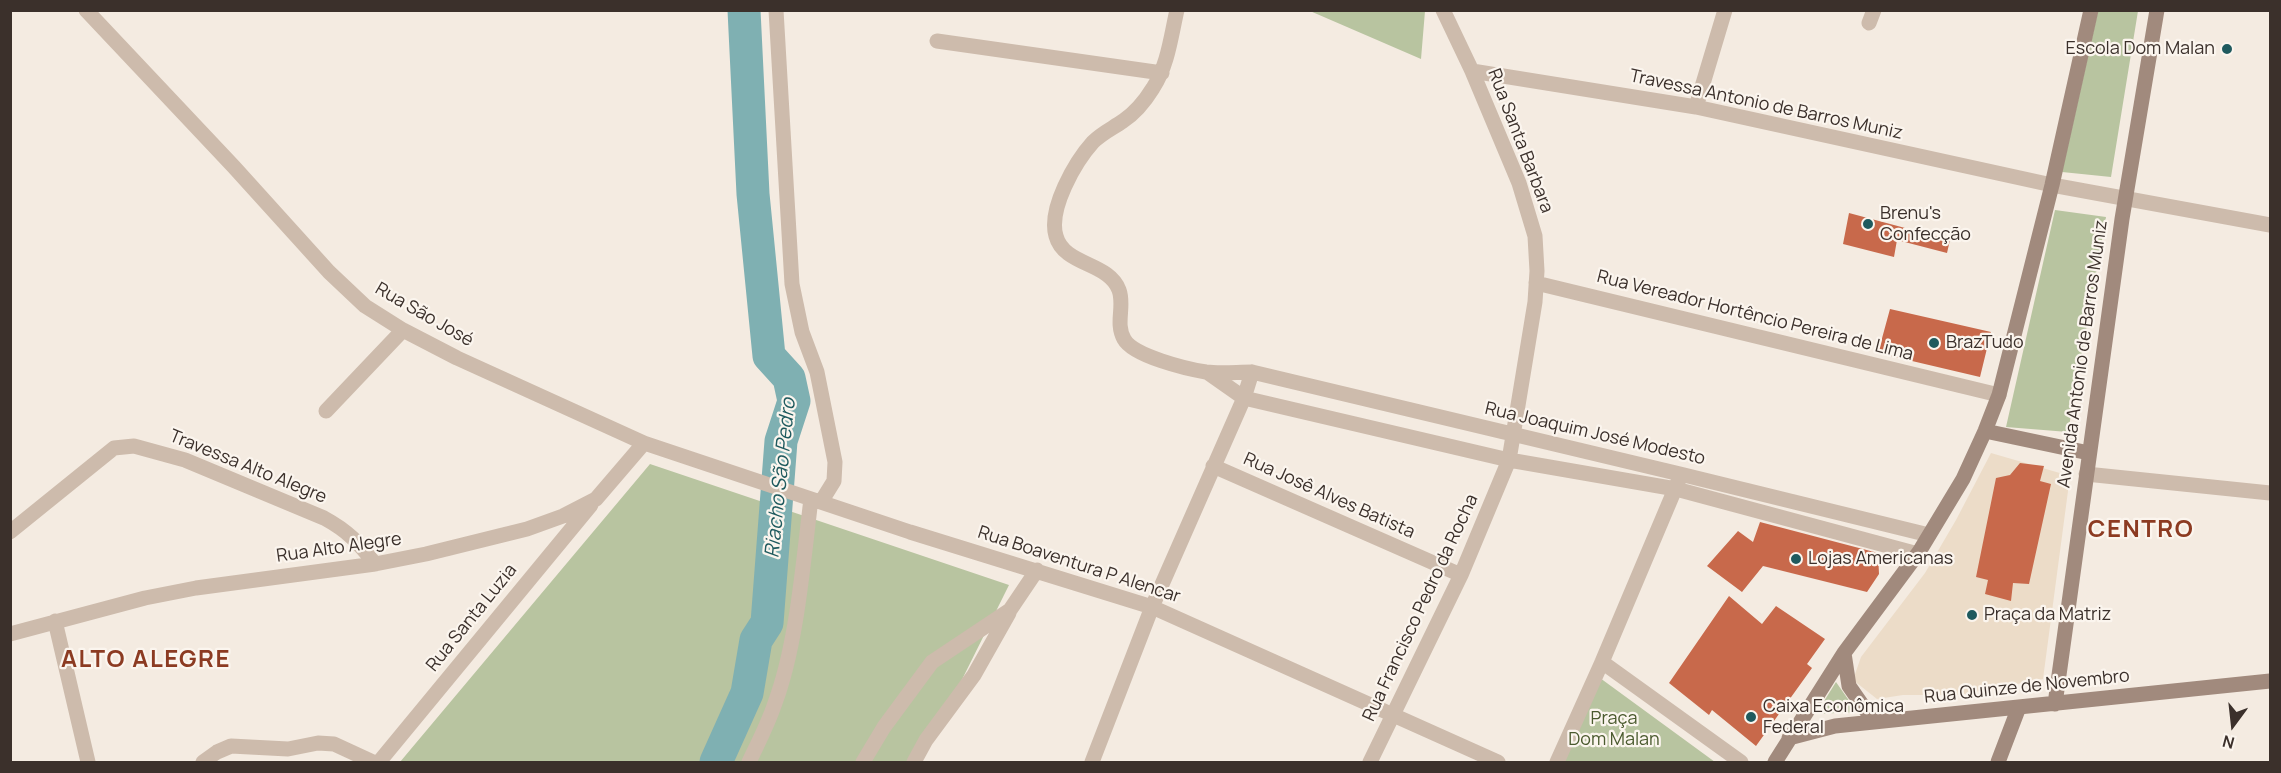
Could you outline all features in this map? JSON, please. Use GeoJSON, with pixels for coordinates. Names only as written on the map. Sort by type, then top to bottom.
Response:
{"type":"FeatureCollection","features":[{"type":"Feature","properties":{"kind":"main road"},"geometry":{"type":"LineString","coordinates":[[1775,762],[1844,653],[1918,554],[1963,479],[1985,431],[1999,395],[2052,185],[2091,10]]}},
{"type":"Feature","properties":{"kind":"main road","name":"Avenida Antonio de Barros Muniz"},"geometry":{"type":"LineString","coordinates":[[2055,704],[2125,199],[2157,10]]}},
{"type":"Feature","properties":{"kind":"main road"},"geometry":{"type":"LineString","coordinates":[[1985,431],[2089,453]]}},
{"type":"Feature","properties":{"kind":"main road"},"geometry":{"type":"LineString","coordinates":[[1844,653],[1849,686],[1874,722]]}},
{"type":"Feature","properties":{"kind":"main road","name":"Rua Quinze de Novembro"},"geometry":{"type":"LineString","coordinates":[[1789,738],[1835,726],[2271,681]]}},
{"type":"Feature","properties":{"kind":"main road"},"geometry":{"type":"LineString","coordinates":[[1998,762],[2019,707]]}},
{"type":"Feature","properties":{"kind":"street","name":"Rua São José"},"geometry":{"type":"LineString","coordinates":[[86,10],[329,272],[365,306],[403,330],[457,358],[644,443],[771,486]]}},
{"type":"Feature","properties":{"kind":"street"},"geometry":{"type":"LineString","coordinates":[[749,762],[775,703],[782,681],[816,501],[834,481],[835,462],[817,372],[802,332],[792,284],[776,10]]}},
{"type":"Feature","properties":{"kind":"street"},"geometry":{"type":"LineString","coordinates":[[1177,10],[1162,73],[1137,110],[1093,142],[1065,187],[1053,224],[1056,240],[1067,252],[1110,276],[1119,288],[1122,301],[1119,325],[1124,340],[1140,352],[1162,361],[1207,372],[1244,398]]}},
{"type":"Feature","properties":{"kind":"street","name":"Rua Santa Barbara"},"geometry":{"type":"LineString","coordinates":[[1443,10],[1472,71],[1519,183],[1535,236],[1536,283],[1514,434]]}},
{"type":"Feature","properties":{"kind":"street"},"geometry":{"type":"LineString","coordinates":[[1696,107],[1725,10]]}},
{"type":"Feature","properties":{"kind":"street"},"geometry":{"type":"LineString","coordinates":[[937,41],[1162,73]]}},
{"type":"Feature","properties":{"kind":"street","name":"Travessa Antonio de Barros Muniz"},"geometry":{"type":"LineString","coordinates":[[1472,71],[1696,107],[2052,185],[2271,225]]}},
{"type":"Feature","properties":{"kind":"street","name":"Rua Vereador Hortêncio Pereira de Lima"},"geometry":{"type":"LineString","coordinates":[[1536,283],[1999,395]]}},
{"type":"Feature","properties":{"kind":"street"},"geometry":{"type":"LineString","coordinates":[[326,411],[403,330]]}},
{"type":"Feature","properties":{"kind":"street","name":"Rua Joaquim José Modesto"},"geometry":{"type":"LineString","coordinates":[[1207,372],[1252,372],[1929,536]]}},
{"type":"Feature","properties":{"kind":"street"},"geometry":{"type":"LineString","coordinates":[[1092,762],[1152,607],[1244,398],[1252,372]]}},
{"type":"Feature","properties":{"kind":"street"},"geometry":{"type":"LineString","coordinates":[[1329,418],[1335,392]]}},
{"type":"Feature","properties":{"kind":"street","name":"Rua Joaquim José Modesto"},"geometry":{"type":"LineString","coordinates":[[1244,398],[1509,460],[1676,489],[1918,554]]}},
{"type":"Feature","properties":{"kind":"street","name":"Rua Francisco Pedro da Rocha"},"geometry":{"type":"LineString","coordinates":[[1370,762],[1461,575],[1509,460],[1514,434]]}},
{"type":"Feature","properties":{"kind":"street","name":"Rua Alto Alegre"},"geometry":{"type":"LineString","coordinates":[[10,634],[196,588],[375,564],[527,529],[563,516],[596,499],[644,443]]}},
{"type":"Feature","properties":{"kind":"street","name":"Travessa Alto Alegre"},"geometry":{"type":"LineString","coordinates":[[10,532],[114,448],[134,446],[152,449],[207,468],[324,518],[344,529],[375,564]]}},
{"type":"Feature","properties":{"kind":"street","name":"Rua Josê Alves Batista"},"geometry":{"type":"LineString","coordinates":[[1214,466],[1461,575]]}},
{"type":"Feature","properties":{"kind":"street"},"geometry":{"type":"LineString","coordinates":[[1557,762],[1676,489],[1680,474]]}},
{"type":"Feature","properties":{"kind":"street"},"geometry":{"type":"LineString","coordinates":[[2086,474],[2271,493]]}},
{"type":"Feature","properties":{"kind":"street","name":"Rua Boaventura P Alencar"},"geometry":{"type":"LineString","coordinates":[[771,486],[1152,607],[1498,762]]}},
{"type":"Feature","properties":{"kind":"street","name":"Rua Santa Luzia"},"geometry":{"type":"LineString","coordinates":[[379,762],[596,499]]}},
{"type":"Feature","properties":{"kind":"street"},"geometry":{"type":"LineString","coordinates":[[914,762],[926,740],[974,675],[1010,610],[1037,570]]}},
{"type":"Feature","properties":{"kind":"street"},"geometry":{"type":"LineString","coordinates":[[863,762],[888,720],[932,662],[1010,610]]}},
{"type":"Feature","properties":{"kind":"street"},"geometry":{"type":"LineString","coordinates":[[56,621],[88,762]]}},
{"type":"Feature","properties":{"kind":"street"},"geometry":{"type":"LineString","coordinates":[[1602,662],[1741,762]]}},
{"type":"Feature","properties":{"kind":"street"},"geometry":{"type":"LineString","coordinates":[[203,762],[231,746],[288,749],[318,743],[334,744],[373,762]]}},
{"type":"Feature","properties":{"kind":"green space"},"geometry":{"type":"Polygon","coordinates":[[[1310,11],[1425,11],[1421,59],[1310,11]]]}},
{"type":"Feature","properties":{"kind":"green space"},"geometry":{"type":"Polygon","coordinates":[[[2098,11],[2138,11],[2111,177],[2062,172],[2098,11]]]}},
{"type":"Feature","properties":{"kind":"green space"},"geometry":{"type":"Polygon","coordinates":[[[2055,210],[2106,217],[2068,432],[2006,427],[2055,210]]]}},
{"type":"Feature","properties":{"kind":"green space"},"geometry":{"type":"Polygon","coordinates":[[[650,464],[1009,585],[921,762],[400,762],[650,464]]]}},
{"type":"Feature","properties":{"kind":"green space","name":"Praça Dom Malan"},"geometry":{"type":"Polygon","coordinates":[[[1600,678],[1715,762],[1564,762],[1600,678]]]}},
{"type":"Feature","properties":{"kind":"green space"},"geometry":{"type":"Polygon","coordinates":[[[1836,682],[1857,712],[1816,714],[1836,682]]]}},
{"type":"Feature","properties":{"kind":"shaded area","name":"Praça da Matriz"},"geometry":{"type":"Polygon","coordinates":[[[1991,453],[2070,476],[2043,679],[1959,695],[1903,695],[1877,699],[1853,680],[1861,657],[1925,573],[1991,453]]]}},
{"type":"Feature","properties":{"kind":"building","name":"Brenu's Confecção"},"geometry":{"type":"Polygon","coordinates":[[[1849,213],[1950,240],[1947,253],[1897,240],[1894,257],[1843,244],[1849,213]]]}},
{"type":"Feature","properties":{"kind":"building","name":"BrazTudo"},"geometry":{"type":"Polygon","coordinates":[[[1890,309],[1991,332],[1980,377],[1878,353],[1890,309]]]}},
{"type":"Feature","properties":{"kind":"building"},"geometry":{"type":"Polygon","coordinates":[[[2020,463],[2044,466],[2040,481],[2051,484],[2029,584],[2013,583],[2011,601],[1985,594],[1988,580],[1976,577],[1996,478],[2010,475],[2020,463]]]}},
{"type":"Feature","properties":{"kind":"building","name":"Lojas Americanas"},"geometry":{"type":"Polygon","coordinates":[[[1760,522],[1878,553],[1879,574],[1867,592],[1763,566],[1742,592],[1707,566],[1738,531],[1753,542],[1760,522]]]}},
{"type":"Feature","properties":{"kind":"building"},"geometry":{"type":"Polygon","coordinates":[[[1729,596],[1762,624],[1776,606],[1825,639],[1807,664],[1812,668],[1756,746],[1712,710],[1709,715],[1669,683],[1729,596]]]}},
{"type":"Feature","properties":{"kind":"waterway","name":"Riacho São Pedro"},"geometry":{"type":"LineString","coordinates":[[716,762],[747,693],[756,640],[767,623],[781,441],[794,401],[789,378],[769,356],[753,194],[744,10]]}},
{"type":"Feature","properties":{"kind":"place","name":"Escola Dom Malan"},"geometry":{"type":"Point","coordinates":[2227,49]}},
{"type":"Feature","properties":{"kind":"place","name":"Brenu's Confecção"},"geometry":{"type":"Point","coordinates":[1868,224]}},
{"type":"Feature","properties":{"kind":"place","name":"BrazTudo"},"geometry":{"type":"Point","coordinates":[1934,343]}},
{"type":"Feature","properties":{"kind":"place","name":"Lojas Americanas"},"geometry":{"type":"Point","coordinates":[1796,559]}},
{"type":"Feature","properties":{"kind":"place","name":"Praça da Matriz"},"geometry":{"type":"Point","coordinates":[1972,615]}},
{"type":"Feature","properties":{"kind":"place","name":"Caixa Econômica Federal"},"geometry":{"type":"Point","coordinates":[1751,717]}},
{"type":"Feature","properties":{"kind":"district","name":"CENTRO"},"geometry":{"type":"Point","coordinates":[2141,530]}},
{"type":"Feature","properties":{"kind":"district","name":"ALTO ALEGRE"},"geometry":{"type":"Point","coordinates":[146,660]}}]}
